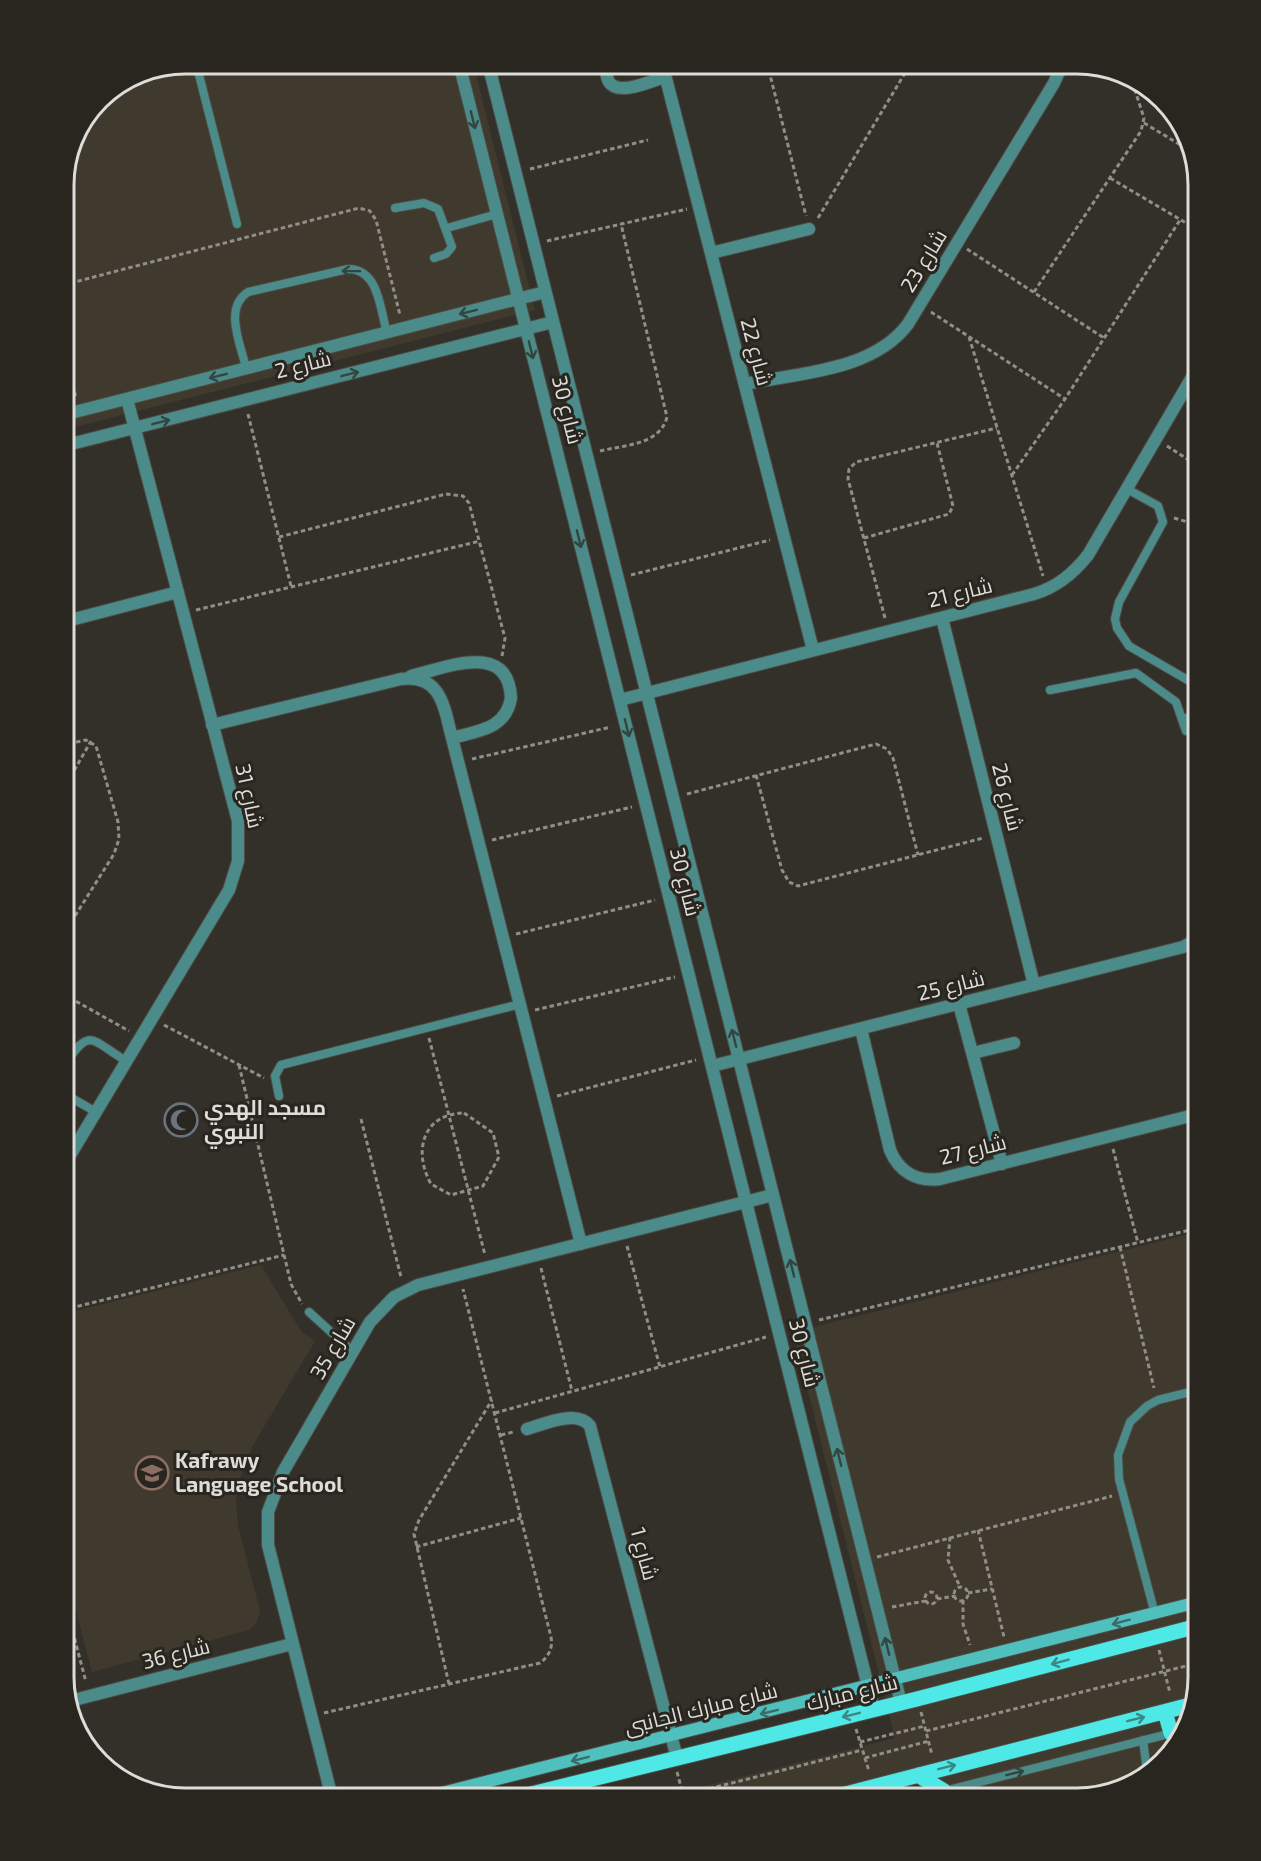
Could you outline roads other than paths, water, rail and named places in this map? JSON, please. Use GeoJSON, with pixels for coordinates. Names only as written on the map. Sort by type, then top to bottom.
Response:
{"type":"FeatureCollection","features":[{"type":"Feature","properties":{"kind":"main road","name":"شارع مبارك الجانبى"},"geometry":{"type":"LineString","coordinates":[[465,1787],[896,1681],[1188,1605]]}},
{"type":"Feature","properties":{"kind":"main road","name":"شارع مبارك"},"geometry":{"type":"LineString","coordinates":[[558,1787],[874,1710],[1188,1629]]}},
{"type":"Feature","properties":{"kind":"main road"},"geometry":{"type":"LineString","coordinates":[[867,1788],[1183,1707]]}},
{"type":"Feature","properties":{"kind":"main road"},"geometry":{"type":"LineString","coordinates":[[1169,1711],[1174,1729]]}},
{"type":"Feature","properties":{"kind":"main road"},"geometry":{"type":"LineString","coordinates":[[918,1775],[939,1788]]}},
{"type":"Feature","properties":{"kind":"street","name":"شارع 30"},"geometry":{"type":"LineString","coordinates":[[462,74],[874,1710]]}},
{"type":"Feature","properties":{"kind":"street","name":"شارع 30"},"geometry":{"type":"LineString","coordinates":[[491,74],[901,1703]]}},
{"type":"Feature","properties":{"kind":"street"},"geometry":{"type":"LineString","coordinates":[[607,74],[609,82],[616,87],[627,88],[665,77]]}},
{"type":"Feature","properties":{"kind":"street","name":"شارع 22"},"geometry":{"type":"LineString","coordinates":[[664,74],[813,650]]}},
{"type":"Feature","properties":{"kind":"street","name":"شارع 23"},"geometry":{"type":"LineString","coordinates":[[745,384],[866,358],[894,341],[920,305],[1058,74]]}},
{"type":"Feature","properties":{"kind":"street"},"geometry":{"type":"LineString","coordinates":[[711,253],[809,229]]}},
{"type":"Feature","properties":{"kind":"street","name":"شارع 2"},"geometry":{"type":"LineString","coordinates":[[74,412],[545,292]]}},
{"type":"Feature","properties":{"kind":"street","name":"شارع 2"},"geometry":{"type":"LineString","coordinates":[[74,443],[553,322]]}},
{"type":"Feature","properties":{"kind":"street","name":"شارع 21"},"geometry":{"type":"LineString","coordinates":[[620,700],[1047,589],[1074,572],[1088,555],[1188,384]]}},
{"type":"Feature","properties":{"kind":"street","name":"شارع 31"},"geometry":{"type":"LineString","coordinates":[[74,1149],[229,890],[238,861],[238,821],[127,399]]}},
{"type":"Feature","properties":{"kind":"street"},"geometry":{"type":"LineString","coordinates":[[74,619],[178,592]]}},
{"type":"Feature","properties":{"kind":"street","name":"شارع 26"},"geometry":{"type":"LineString","coordinates":[[942,618],[1034,985]]}},
{"type":"Feature","properties":{"kind":"street"},"geometry":{"type":"LineString","coordinates":[[212,725],[476,660],[492,664],[504,675],[511,690],[506,714],[495,726],[452,738]]}},
{"type":"Feature","properties":{"kind":"street"},"geometry":{"type":"LineString","coordinates":[[401,679],[424,681],[437,691],[452,738],[581,1244]]}},
{"type":"Feature","properties":{"kind":"street","name":"شارع 25"},"geometry":{"type":"LineString","coordinates":[[711,1061],[739,1059],[1188,944]]}},
{"type":"Feature","properties":{"kind":"street"},"geometry":{"type":"LineString","coordinates":[[959,1004],[1002,1164]]}},
{"type":"Feature","properties":{"kind":"street","name":"شارع 27"},"geometry":{"type":"LineString","coordinates":[[861,1029],[890,1150],[900,1167],[915,1177],[931,1180],[1188,1117]]}},
{"type":"Feature","properties":{"kind":"street"},"geometry":{"type":"LineString","coordinates":[[973,1053],[1014,1043]]}},
{"type":"Feature","properties":{"kind":"street","name":"شارع 35"},"geometry":{"type":"LineString","coordinates":[[329,1787],[268,1545],[268,1512],[283,1472],[377,1312],[404,1291],[460,1274],[773,1195]]}},
{"type":"Feature","properties":{"kind":"street","name":"شارع 1"},"geometry":{"type":"LineString","coordinates":[[527,1429],[578,1417],[590,1426],[671,1736],[675,1759]]}},
{"type":"Feature","properties":{"kind":"street","name":"شارع 36"},"geometry":{"type":"LineString","coordinates":[[76,1699],[292,1644]]}},
{"type":"Feature","properties":{"kind":"lane"},"geometry":{"type":"LineString","coordinates":[[199,74],[237,224]]}},
{"type":"Feature","properties":{"kind":"lane"},"geometry":{"type":"LineString","coordinates":[[395,208],[424,203],[432,205],[442,215],[452,242],[450,251],[434,258]]}},
{"type":"Feature","properties":{"kind":"lane"},"geometry":{"type":"LineString","coordinates":[[447,228],[497,214]]}},
{"type":"Feature","properties":{"kind":"lane"},"geometry":{"type":"LineString","coordinates":[[246,368],[234,312],[238,300],[248,292],[348,269],[359,270],[372,280],[387,333]]}},
{"type":"Feature","properties":{"kind":"lane"},"geometry":{"type":"LineString","coordinates":[[1126,489],[1158,506],[1163,516],[1162,528],[1119,602],[1115,619],[1117,628],[1130,646],[1188,680]]}},
{"type":"Feature","properties":{"kind":"lane"},"geometry":{"type":"LineString","coordinates":[[1050,690],[1136,673],[1173,699],[1186,731]]}},
{"type":"Feature","properties":{"kind":"lane"},"geometry":{"type":"LineString","coordinates":[[1183,719],[1188,717]]}},
{"type":"Feature","properties":{"kind":"lane"},"geometry":{"type":"LineString","coordinates":[[279,1096],[276,1071],[281,1065],[427,1028],[521,1008]]}},
{"type":"Feature","properties":{"kind":"lane"},"geometry":{"type":"LineString","coordinates":[[74,1050],[79,1043],[85,1040],[93,1041],[126,1061]]}},
{"type":"Feature","properties":{"kind":"lane"},"geometry":{"type":"LineString","coordinates":[[74,1099],[96,1112]]}},
{"type":"Feature","properties":{"kind":"lane"},"geometry":{"type":"LineString","coordinates":[[309,1311],[353,1352]]}},
{"type":"Feature","properties":{"kind":"lane"},"geometry":{"type":"LineString","coordinates":[[1155,1614],[1122,1493],[1117,1467],[1120,1444],[1130,1422],[1158,1400],[1188,1392]]}},
{"type":"Feature","properties":{"kind":"lane"},"geometry":{"type":"LineString","coordinates":[[956,1788],[1143,1740],[1169,1737]]}},
{"type":"Feature","properties":{"kind":"lane"},"geometry":{"type":"LineString","coordinates":[[1143,1740],[1146,1763]]}},
{"type":"Feature","properties":{"kind":"place","name":"مسجد الهدي النبوي"},"geometry":{"type":"Point","coordinates":[181,1120]}},
{"type":"Feature","properties":{"kind":"place","name":"Kafrawy Language School"},"geometry":{"type":"Point","coordinates":[152,1473]}}]}
